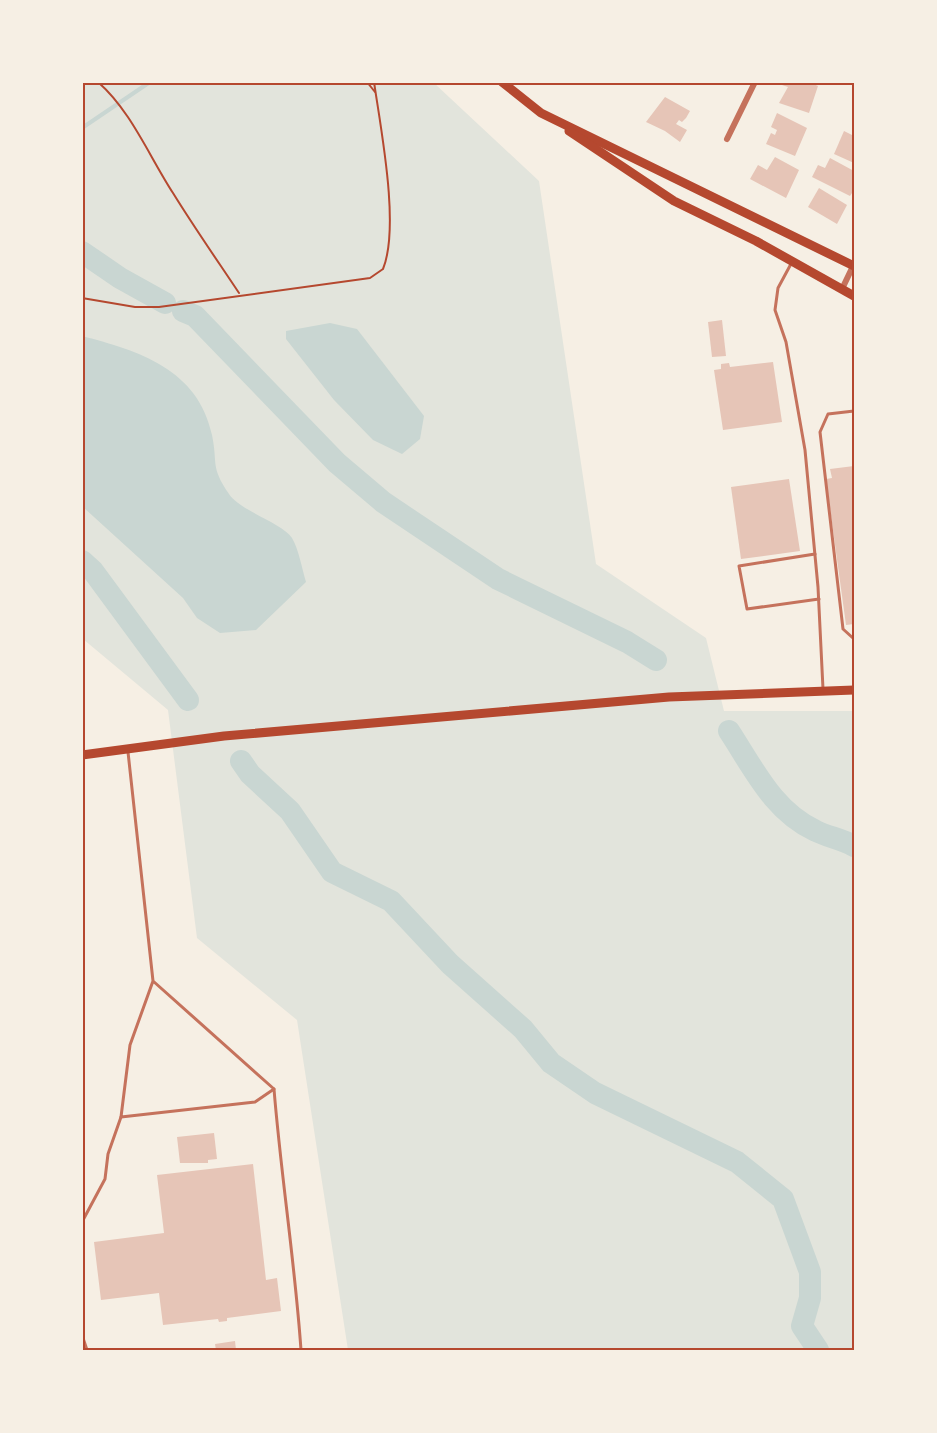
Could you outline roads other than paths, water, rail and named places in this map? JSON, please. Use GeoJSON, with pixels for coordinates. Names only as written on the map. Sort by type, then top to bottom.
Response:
{"type":"FeatureCollection","features":[{"type":"Feature","properties":{"kind":"main road"},"geometry":{"type":"LineString","coordinates":[[502,82],[541,113],[674,201],[855,296]]}},
{"type":"Feature","properties":{"kind":"main road"},"geometry":{"type":"LineString","coordinates":[[541,113],[854,265]]}},
{"type":"Feature","properties":{"kind":"main road"},"geometry":{"type":"LineString","coordinates":[[82,754],[224,736],[669,697],[855,689]]}},
{"type":"Feature","properties":{"kind":"street"},"geometry":{"type":"LineString","coordinates":[[727,139],[755,82]]}},
{"type":"Feature","properties":{"kind":"street"},"geometry":{"type":"LineString","coordinates":[[842,289],[854,265]]}},
{"type":"Feature","properties":{"kind":"lane"},"geometry":{"type":"LineString","coordinates":[[792,261],[777,288],[775,310],[786,342],[805,450],[819,600],[823,690]]}},
{"type":"Feature","properties":{"kind":"lane"},"geometry":{"type":"LineString","coordinates":[[855,411],[828,414],[820,432],[843,629],[855,639]]}},
{"type":"Feature","properties":{"kind":"lane"},"geometry":{"type":"LineString","coordinates":[[815,554],[739,566],[747,609],[819,600]]}},
{"type":"Feature","properties":{"kind":"lane"},"geometry":{"type":"LineString","coordinates":[[82,1222],[105,1179],[108,1154],[121,1117],[130,1045],[153,981],[128,748]]}},
{"type":"Feature","properties":{"kind":"lane"},"geometry":{"type":"LineString","coordinates":[[153,981],[274,1089],[280,1160],[296,1273],[301,1350]]}},
{"type":"Feature","properties":{"kind":"lane"},"geometry":{"type":"LineString","coordinates":[[121,1117],[255,1102],[274,1089]]}},
{"type":"Feature","properties":{"kind":"lane"},"geometry":{"type":"LineString","coordinates":[[82,1335],[87,1350]]}},
{"type":"Feature","properties":{"kind":"waterway"},"geometry":{"type":"LineString","coordinates":[[82,128],[150,82]]}},
{"type":"Feature","properties":{"kind":"waterway"},"geometry":{"type":"LineString","coordinates":[[82,252],[120,278],[165,303]]}},
{"type":"Feature","properties":{"kind":"waterway"},"geometry":{"type":"LineString","coordinates":[[183,311],[195,316],[337,463],[383,502],[498,579],[627,642],[656,660]]}},
{"type":"Feature","properties":{"kind":"waterway"},"geometry":{"type":"LineString","coordinates":[[82,561],[93,571],[188,700]]}},
{"type":"Feature","properties":{"kind":"waterway"},"geometry":{"type":"LineString","coordinates":[[729,731],[776,801],[801,823],[854,846]]}},
{"type":"Feature","properties":{"kind":"waterway"},"geometry":{"type":"LineString","coordinates":[[241,761],[250,774],[290,811],[332,872],[391,901],[450,964],[523,1029],[551,1063],[595,1093],[737,1162],[783,1199],[810,1272],[810,1298],[802,1326],[818,1350]]}}]}
